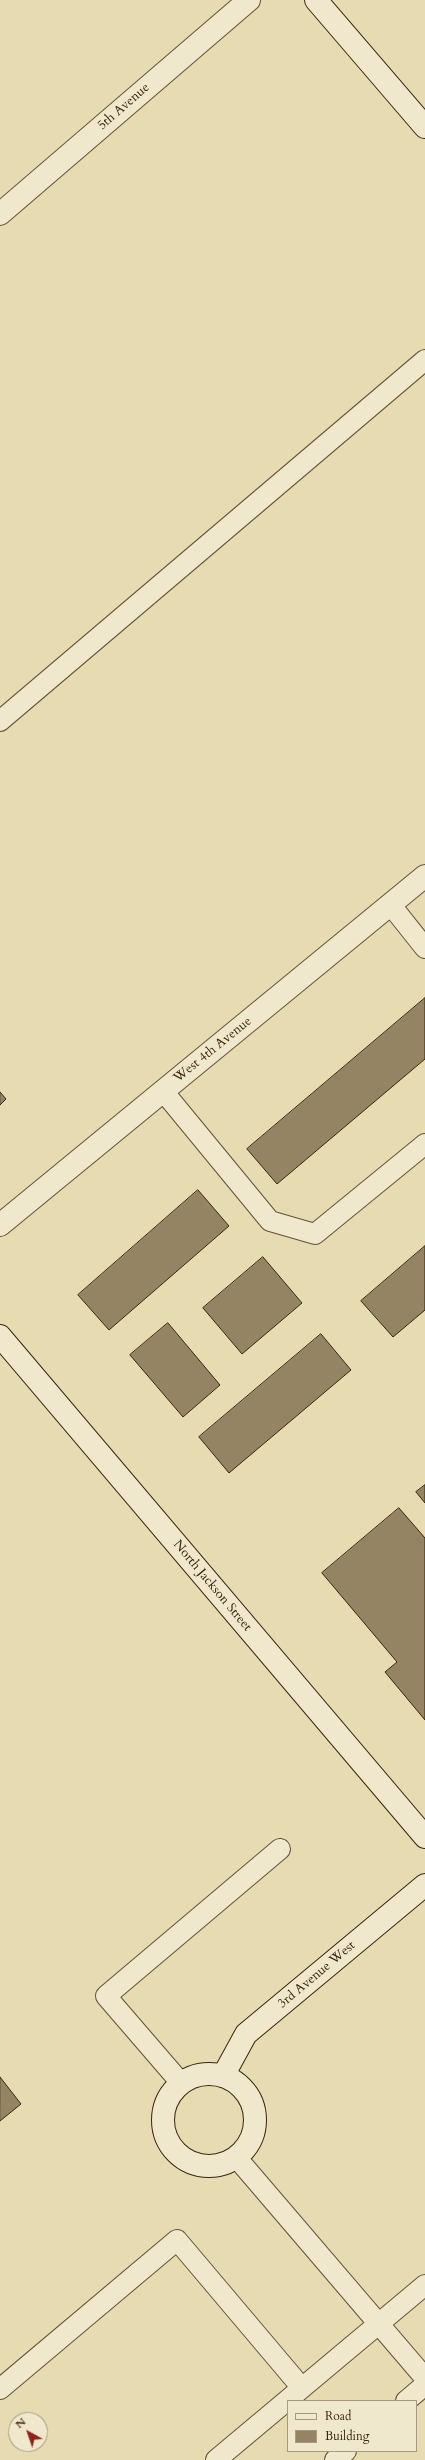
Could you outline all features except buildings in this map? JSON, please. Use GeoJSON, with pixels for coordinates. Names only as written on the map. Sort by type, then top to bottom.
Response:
{"type":"FeatureCollection","features":[{"type":"Feature","properties":{"kind":"street","name":"5th Avenue"},"geometry":{"type":"LineString","coordinates":[[0,214],[249,0]]}},
{"type":"Feature","properties":{"kind":"street"},"geometry":{"type":"LineString","coordinates":[[316,0],[425,127]]}},
{"type":"Feature","properties":{"kind":"street","name":"West 4th Avenue"},"geometry":{"type":"LineString","coordinates":[[0,1224],[425,876]]}},
{"type":"Feature","properties":{"kind":"street","name":"North Jackson Street"},"geometry":{"type":"LineString","coordinates":[[0,1336],[425,1837]]}},
{"type":"Feature","properties":{"kind":"street","name":"3rd Avenue West"},"geometry":{"type":"LineString","coordinates":[[223,2076],[246,2034],[425,1885]]}},
{"type":"Feature","properties":{"kind":"street"},"geometry":{"type":"LineString","coordinates":[[208,2074],[223,2076],[236,2082],[246,2093],[253,2106],[255,2120],[253,2134],[246,2147],[236,2157],[222,2165],[206,2167],[190,2163],[177,2154],[167,2141],[163,2126],[164,2110],[170,2095],[181,2083],[194,2076],[208,2074]]}},
{"type":"Feature","properties":{"kind":"lane"},"geometry":{"type":"LineString","coordinates":[[0,721],[425,360]]}},
{"type":"Feature","properties":{"kind":"lane"},"geometry":{"type":"LineString","coordinates":[[390,904],[425,948]]}},
{"type":"Feature","properties":{"kind":"lane"},"geometry":{"type":"LineString","coordinates":[[163,1091],[270,1221],[315,1234],[425,1144]]}},
{"type":"Feature","properties":{"kind":"lane"},"geometry":{"type":"LineString","coordinates":[[181,2083],[106,1996],[280,1849]]}},
{"type":"Feature","properties":{"kind":"lane"},"geometry":{"type":"LineString","coordinates":[[236,2157],[425,2378]]}},
{"type":"Feature","properties":{"kind":"lane"},"geometry":{"type":"LineString","coordinates":[[0,2388],[177,2240],[302,2388]]}},
{"type":"Feature","properties":{"kind":"lane"},"geometry":{"type":"LineString","coordinates":[[288,2400],[425,2285]]}},
{"type":"Feature","properties":{"kind":"lane"},"geometry":{"type":"LineString","coordinates":[[407,2400],[425,2385]]}},
{"type":"Feature","properties":{"kind":"lane"},"geometry":{"type":"LineString","coordinates":[[216,2460],[287,2401]]}},
{"type":"Feature","properties":{"kind":"lane"},"geometry":{"type":"LineString","coordinates":[[335,2460],[345,2452]]}}]}
